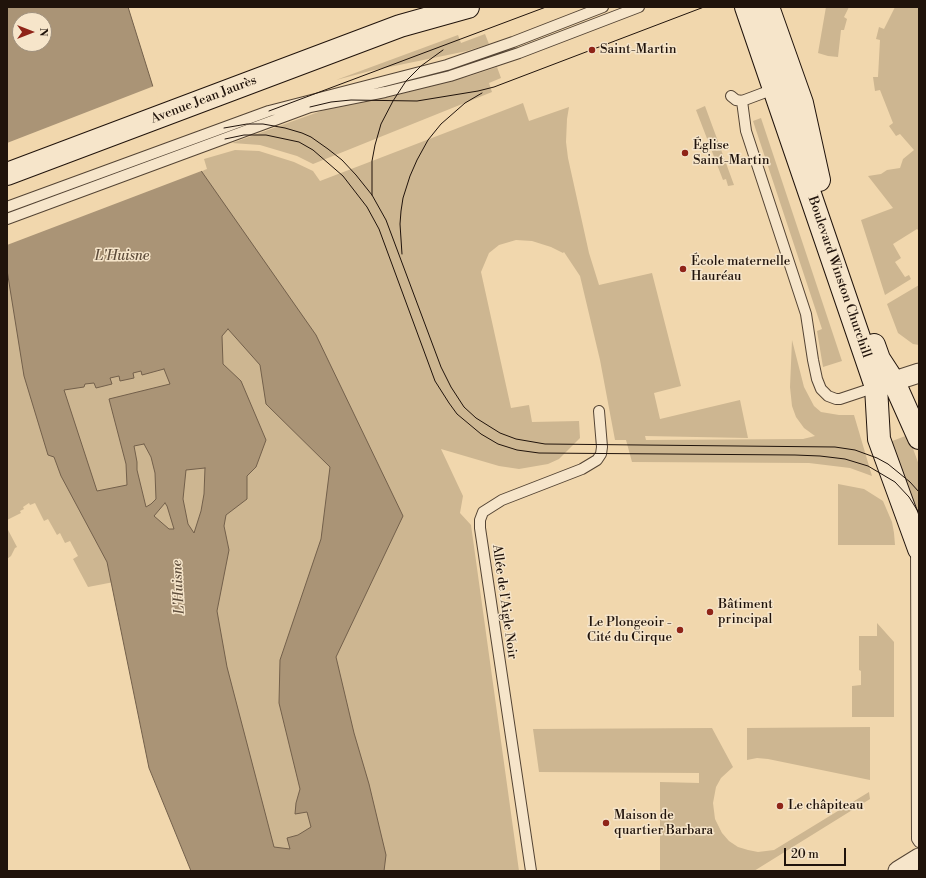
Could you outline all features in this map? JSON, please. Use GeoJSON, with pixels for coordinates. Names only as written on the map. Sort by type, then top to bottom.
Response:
{"type":"FeatureCollection","features":[{"type":"Feature","properties":{"kind":"street","name":"Avenue Jean Jaurès"},"geometry":{"type":"LineString","coordinates":[[400,26],[434,7]]}},
{"type":"Feature","properties":{"kind":"street","name":"Avenue Jean Jaurès"},"geometry":{"type":"LineString","coordinates":[[7,174],[400,26],[468,7]]}},
{"type":"Feature","properties":{"kind":"street","name":"Boulevard Winston Churchill"},"geometry":{"type":"LineString","coordinates":[[746,7],[774,89],[885,384],[919,438]]}},
{"type":"Feature","properties":{"kind":"street","name":"Boulevard Winston Churchill"},"geometry":{"type":"LineString","coordinates":[[768,7],[802,103],[816,171],[879,359],[885,384],[880,439],[917,545]]}},
{"type":"Feature","properties":{"kind":"street"},"geometry":{"type":"LineString","coordinates":[[885,384],[919,373]]}},
{"type":"Feature","properties":{"kind":"street"},"geometry":{"type":"LineString","coordinates":[[898,871],[919,858]]}},
{"type":"Feature","properties":{"kind":"lane"},"geometry":{"type":"LineString","coordinates":[[7,207],[269,111],[446,65],[513,42],[603,7]]}},
{"type":"Feature","properties":{"kind":"lane"},"geometry":{"type":"LineString","coordinates":[[7,220],[310,107],[385,92],[450,76],[519,53],[640,7]]}},
{"type":"Feature","properties":{"kind":"lane"},"geometry":{"type":"LineString","coordinates":[[732,96],[736,100],[742,101],[774,89]]}},
{"type":"Feature","properties":{"kind":"lane"},"geometry":{"type":"LineString","coordinates":[[742,101],[746,131],[806,314],[812,360],[820,388],[828,396],[838,399],[885,384]]}},
{"type":"Feature","properties":{"kind":"lane","name":"Allée de l'Aigle Noir"},"geometry":{"type":"LineString","coordinates":[[531,871],[480,520],[483,512],[502,500],[582,469],[597,460],[601,454],[602,447],[599,411]]}},
{"type":"Feature","properties":{"kind":"lane"},"geometry":{"type":"LineString","coordinates":[[917,545],[917,839],[919,842]]}},
{"type":"Feature","properties":{"kind":"shaded area"},"geometry":{"type":"Polygon","coordinates":[[[826,7],[849,7],[844,17],[847,19],[844,30],[841,30],[838,57],[818,53],[826,7]]]}},
{"type":"Feature","properties":{"kind":"shaded area"},"geometry":{"type":"Polygon","coordinates":[[[895,7],[919,7],[919,231],[917,229],[893,244],[901,258],[895,262],[905,277],[909,275],[911,279],[885,295],[861,220],[893,208],[868,176],[881,174],[887,170],[900,168],[903,159],[914,150],[900,134],[896,136],[889,126],[893,123],[880,90],[875,91],[873,77],[878,77],[880,40],[876,39],[879,27],[884,29],[895,7]]]}},
{"type":"Feature","properties":{"kind":"shaded area"},"geometry":{"type":"Polygon","coordinates":[[[485,34],[489,44],[467,51],[370,71],[336,80],[458,35],[461,43],[485,34]]]}},
{"type":"Feature","properties":{"kind":"shaded area"},"geometry":{"type":"Polygon","coordinates":[[[497,67],[501,78],[489,83],[492,92],[313,164],[297,156],[260,145],[232,143],[335,106],[470,76],[497,67]]]}},
{"type":"Feature","properties":{"kind":"shaded area"},"geometry":{"type":"Polygon","coordinates":[[[523,103],[529,121],[569,107],[566,142],[568,158],[589,253],[599,285],[652,273],[681,386],[654,393],[660,419],[740,400],[748,438],[645,436],[646,440],[803,439],[815,436],[804,428],[796,417],[792,406],[790,387],[792,340],[804,387],[814,406],[821,412],[839,415],[854,415],[872,476],[850,468],[809,463],[632,462],[626,440],[615,440],[600,360],[580,276],[564,252],[563,253],[551,247],[532,241],[516,240],[499,245],[489,253],[481,272],[511,408],[529,405],[532,422],[579,421],[580,438],[559,459],[548,464],[519,469],[499,466],[441,449],[463,496],[460,513],[471,525],[519,871],[257,871],[176,570],[88,587],[73,559],[78,556],[70,541],[65,543],[60,533],[57,535],[48,519],[44,521],[35,503],[30,505],[29,503],[23,507],[24,509],[20,511],[21,513],[7,520],[7,245],[207,169],[204,159],[235,150],[259,151],[294,162],[313,171],[320,181],[523,103]]]}},
{"type":"Feature","properties":{"kind":"shaded area"},"geometry":{"type":"Polygon","coordinates":[[[705,106],[734,185],[728,186],[726,179],[723,180],[696,110],[705,106]]]}},
{"type":"Feature","properties":{"kind":"shaded area"},"geometry":{"type":"Polygon","coordinates":[[[761,118],[842,361],[823,367],[817,331],[822,329],[753,121],[761,118]]]}},
{"type":"Feature","properties":{"kind":"shaded area"},"geometry":{"type":"Polygon","coordinates":[[[919,285],[919,345],[913,344],[898,333],[887,304],[919,285]]]}},
{"type":"Feature","properties":{"kind":"shaded area"},"geometry":{"type":"Polygon","coordinates":[[[908,435],[919,465],[919,532],[887,443],[908,435]]]}},
{"type":"Feature","properties":{"kind":"shaded area"},"geometry":{"type":"Polygon","coordinates":[[[838,484],[864,489],[883,501],[892,522],[895,545],[838,545],[838,484]]]}},
{"type":"Feature","properties":{"kind":"shaded area"},"geometry":{"type":"Polygon","coordinates":[[[7,528],[17,547],[7,559],[7,528]]]}},
{"type":"Feature","properties":{"kind":"shaded area"},"geometry":{"type":"Polygon","coordinates":[[[877,623],[894,642],[894,717],[852,717],[852,686],[861,685],[861,671],[859,670],[859,636],[877,636],[877,623]]]}},
{"type":"Feature","properties":{"kind":"shaded area"},"geometry":{"type":"Polygon","coordinates":[[[870,727],[870,780],[768,759],[757,758],[747,760],[747,728],[870,727]]]}},
{"type":"Feature","properties":{"kind":"shaded area"},"geometry":{"type":"Polygon","coordinates":[[[712,728],[733,767],[721,778],[716,787],[713,803],[715,819],[722,833],[729,841],[738,847],[758,852],[774,850],[869,792],[870,799],[754,871],[660,871],[660,782],[699,783],[699,773],[539,772],[533,729],[712,728]]]}},
{"type":"Feature","properties":{"kind":"water","name":"L'Huisne"},"geometry":{"type":"Polygon","coordinates":[[[7,7],[128,7],[174,154],[195,162],[316,335],[403,516],[336,657],[386,855],[384,871],[191,871],[149,768],[107,562],[61,476],[54,457],[48,455],[24,376],[7,270],[7,7]],[[228,329],[222,336],[223,364],[241,381],[266,440],[256,467],[247,476],[247,499],[226,515],[224,526],[229,550],[217,611],[227,667],[274,847],[290,849],[287,838],[298,835],[311,827],[307,812],[295,814],[300,789],[279,703],[280,660],[321,539],[330,467],[266,404],[260,365],[228,329]],[[164,369],[142,375],[141,371],[133,373],[134,378],[120,381],[119,376],[110,378],[112,384],[96,388],[94,383],[85,384],[84,387],[64,390],[97,491],[127,485],[126,464],[109,399],[170,384],[164,369]],[[144,444],[134,446],[137,470],[146,507],[156,499],[155,473],[151,457],[144,444]],[[205,468],[186,470],[183,499],[188,524],[194,533],[201,511],[204,494],[205,468]],[[165,503],[154,516],[169,529],[174,529],[165,503]]]}},
{"type":"Feature","properties":{"kind":"pier"},"geometry":{"type":"Polygon","coordinates":[[[154,86],[175,152],[196,161],[204,170],[7,245],[7,143],[154,86]]]}},
{"type":"Feature","properties":{"kind":"tram line"},"geometry":{"type":"LineString","coordinates":[[269,111],[546,7]]}},
{"type":"Feature","properties":{"kind":"tram line"},"geometry":{"type":"LineString","coordinates":[[310,107],[331,102],[351,100],[417,101],[494,87],[704,7]]}},
{"type":"Feature","properties":{"kind":"tram line"},"geometry":{"type":"LineString","coordinates":[[372,195],[372,161],[381,124],[406,81],[421,66],[443,50]]}},
{"type":"Feature","properties":{"kind":"tram line"},"geometry":{"type":"LineString","coordinates":[[402,254],[400,224],[403,198],[417,160],[428,140],[441,124],[465,103],[482,93]]}},
{"type":"Feature","properties":{"kind":"tram line"},"geometry":{"type":"LineString","coordinates":[[224,128],[247,124],[263,124],[302,133],[311,137],[328,149],[342,160],[356,175],[372,195],[386,220],[441,367],[451,387],[464,407],[476,418],[500,433],[516,439],[545,444],[835,447],[855,450],[877,458],[888,464],[910,482],[919,492]]}},
{"type":"Feature","properties":{"kind":"tram line"},"geometry":{"type":"LineString","coordinates":[[225,139],[244,135],[266,135],[299,142],[313,150],[343,176],[367,207],[379,229],[435,381],[457,414],[481,434],[498,444],[517,450],[539,453],[795,455],[845,459],[868,466],[895,482],[909,497],[919,513]]}},
{"type":"Feature","properties":{"kind":"place","name":"Saint-Martin"},"geometry":{"type":"Point","coordinates":[592,50]}},
{"type":"Feature","properties":{"kind":"place","name":"Église Saint-Martin"},"geometry":{"type":"Point","coordinates":[685,153]}},
{"type":"Feature","properties":{"kind":"place","name":"École maternelle Hauréau"},"geometry":{"type":"Point","coordinates":[683,269]}},
{"type":"Feature","properties":{"kind":"place","name":"Bâtiment principal"},"geometry":{"type":"Point","coordinates":[710,612]}},
{"type":"Feature","properties":{"kind":"place","name":"Le Plongeoir - Cité du Cirque"},"geometry":{"type":"Point","coordinates":[680,630]}},
{"type":"Feature","properties":{"kind":"place","name":"Le châpiteau"},"geometry":{"type":"Point","coordinates":[780,806]}},
{"type":"Feature","properties":{"kind":"place","name":"Maison de quartier Barbara"},"geometry":{"type":"Point","coordinates":[606,823]}}]}
